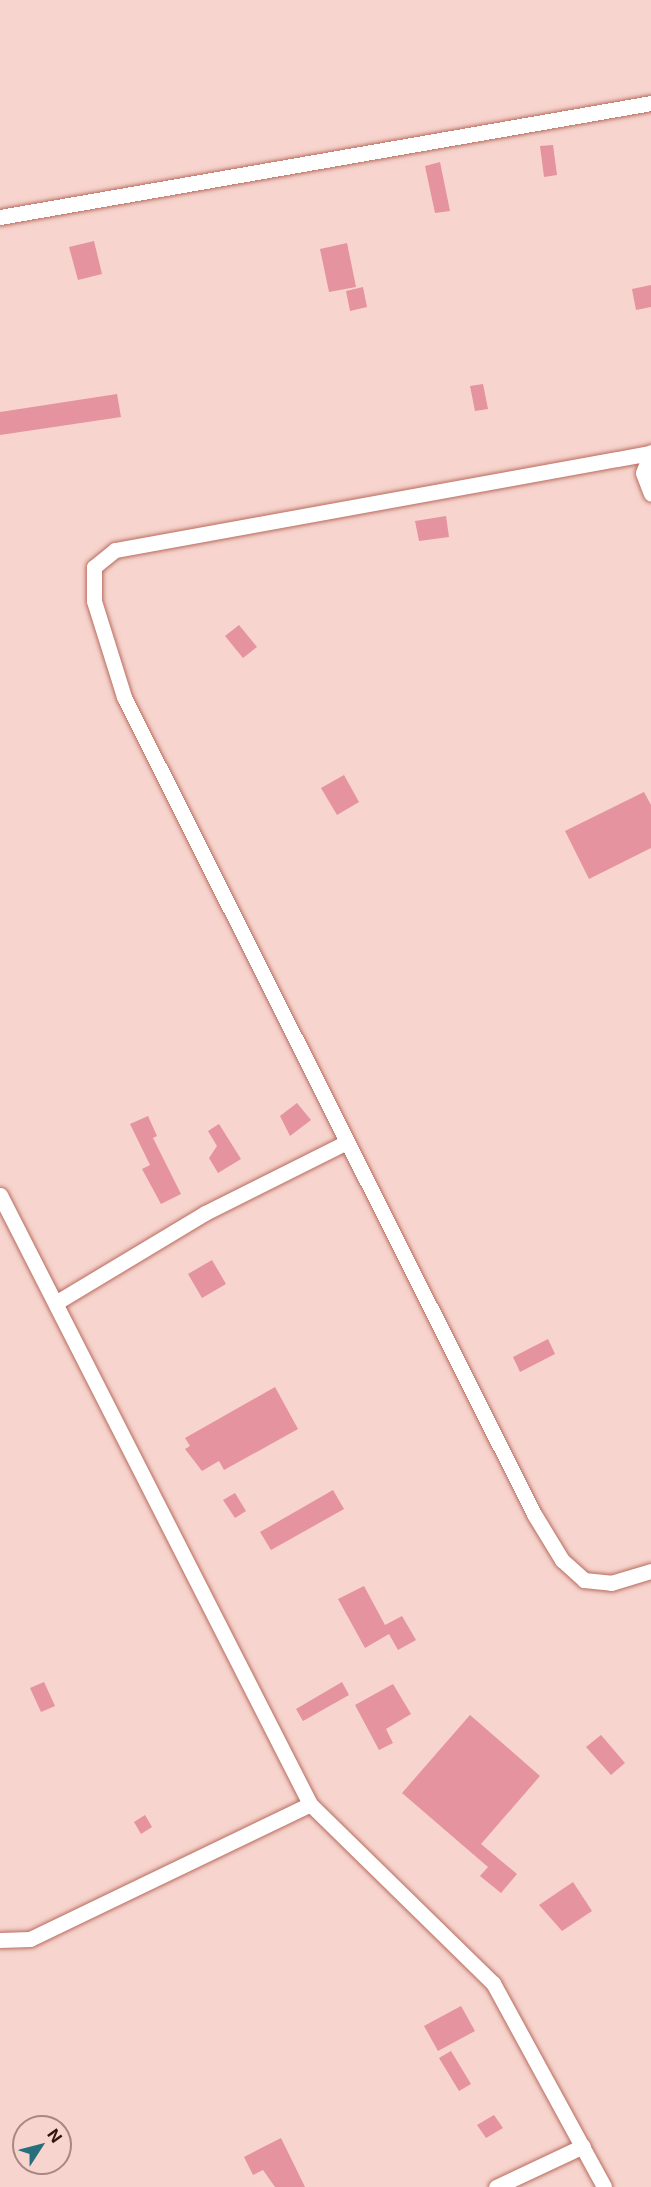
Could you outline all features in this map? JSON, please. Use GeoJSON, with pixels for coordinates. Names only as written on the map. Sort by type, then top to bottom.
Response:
{"type":"FeatureCollection","features":[{"type":"Feature","properties":{"kind":"street"},"geometry":{"type":"LineString","coordinates":[[0,217],[651,103]]}},
{"type":"Feature","properties":{"kind":"street"},"geometry":{"type":"LineString","coordinates":[[651,494],[643,473],[650,452],[124,549],[102,556],[94,567],[94,601],[124,697],[310,1061],[345,1143],[562,1560],[585,1580],[611,1583],[651,1570]]}},
{"type":"Feature","properties":{"kind":"street"},"geometry":{"type":"LineString","coordinates":[[57,1302],[205,1213],[345,1143]]}},
{"type":"Feature","properties":{"kind":"street"},"geometry":{"type":"LineString","coordinates":[[0,1195],[57,1302],[310,1803],[493,1983],[604,2187]]}},
{"type":"Feature","properties":{"kind":"street"},"geometry":{"type":"LineString","coordinates":[[0,1940],[30,1939],[310,1803]]}},
{"type":"Feature","properties":{"kind":"street"},"geometry":{"type":"LineString","coordinates":[[496,2187],[583,2146]]}},
{"type":"Feature","properties":{"kind":"building"},"geometry":{"type":"Polygon","coordinates":[[[553,145],[557,175],[544,177],[540,146],[553,145]]]}},
{"type":"Feature","properties":{"kind":"building"},"geometry":{"type":"Polygon","coordinates":[[[440,162],[450,211],[435,213],[425,166],[440,162]]]}},
{"type":"Feature","properties":{"kind":"building"},"geometry":{"type":"Polygon","coordinates":[[[94,241],[102,274],[78,280],[69,247],[94,241]]]}},
{"type":"Feature","properties":{"kind":"building"},"geometry":{"type":"Polygon","coordinates":[[[347,243],[356,287],[329,292],[320,249],[347,243]]]}},
{"type":"Feature","properties":{"kind":"building"},"geometry":{"type":"Polygon","coordinates":[[[651,285],[651,307],[636,310],[632,289],[651,285]]]}},
{"type":"Feature","properties":{"kind":"building"},"geometry":{"type":"Polygon","coordinates":[[[363,287],[367,307],[350,311],[346,291],[363,287]]]}},
{"type":"Feature","properties":{"kind":"building"},"geometry":{"type":"Polygon","coordinates":[[[483,384],[488,409],[475,411],[470,386],[483,384]]]}},
{"type":"Feature","properties":{"kind":"building"},"geometry":{"type":"Polygon","coordinates":[[[117,394],[121,417],[0,435],[0,412],[117,394]]]}},
{"type":"Feature","properties":{"kind":"building"},"geometry":{"type":"Polygon","coordinates":[[[446,516],[449,537],[419,541],[415,521],[446,516]]]}},
{"type":"Feature","properties":{"kind":"building"},"geometry":{"type":"Polygon","coordinates":[[[239,625],[257,647],[243,658],[225,636],[239,625]]]}},
{"type":"Feature","properties":{"kind":"building"},"geometry":{"type":"Polygon","coordinates":[[[344,775],[359,802],[337,815],[321,788],[344,775]]]}},
{"type":"Feature","properties":{"kind":"building"},"geometry":{"type":"Polygon","coordinates":[[[644,792],[651,805],[651,848],[589,879],[565,831],[644,792]]]}},
{"type":"Feature","properties":{"kind":"building"},"geometry":{"type":"Polygon","coordinates":[[[297,1103],[311,1120],[290,1136],[280,1116],[297,1103]]]}},
{"type":"Feature","properties":{"kind":"building"},"geometry":{"type":"Polygon","coordinates":[[[148,1116],[157,1136],[153,1138],[181,1194],[161,1204],[142,1169],[150,1165],[130,1124],[148,1116]]]}},
{"type":"Feature","properties":{"kind":"building"},"geometry":{"type":"Polygon","coordinates":[[[219,1124],[241,1159],[218,1173],[209,1158],[217,1146],[208,1131],[219,1124]]]}},
{"type":"Feature","properties":{"kind":"building"},"geometry":{"type":"Polygon","coordinates":[[[212,1260],[226,1284],[202,1298],[188,1274],[212,1260]]]}},
{"type":"Feature","properties":{"kind":"building"},"geometry":{"type":"Polygon","coordinates":[[[548,1339],[555,1354],[520,1372],[513,1357],[548,1339]]]}},
{"type":"Feature","properties":{"kind":"building"},"geometry":{"type":"Polygon","coordinates":[[[275,1387],[298,1429],[224,1470],[219,1461],[202,1471],[185,1449],[190,1446],[185,1438],[275,1387]]]}},
{"type":"Feature","properties":{"kind":"building"},"geometry":{"type":"Polygon","coordinates":[[[333,1490],[344,1509],[271,1550],[260,1532],[333,1490]]]}},
{"type":"Feature","properties":{"kind":"building"},"geometry":{"type":"Polygon","coordinates":[[[235,1493],[246,1511],[235,1518],[223,1500],[235,1493]]]}},
{"type":"Feature","properties":{"kind":"building"},"geometry":{"type":"Polygon","coordinates":[[[364,1586],[385,1625],[402,1616],[416,1640],[398,1650],[389,1634],[365,1648],[338,1599],[364,1586]]]}},
{"type":"Feature","properties":{"kind":"building"},"geometry":{"type":"Polygon","coordinates":[[[44,1682],[55,1706],[41,1712],[30,1688],[44,1682]]]}},
{"type":"Feature","properties":{"kind":"building"},"geometry":{"type":"Polygon","coordinates":[[[342,1682],[349,1695],[303,1721],[296,1709],[342,1682]]]}},
{"type":"Feature","properties":{"kind":"building"},"geometry":{"type":"Polygon","coordinates":[[[393,1684],[411,1714],[386,1729],[393,1743],[379,1750],[355,1705],[393,1684]]]}},
{"type":"Feature","properties":{"kind":"building"},"geometry":{"type":"Polygon","coordinates":[[[470,1715],[540,1776],[481,1844],[517,1874],[501,1893],[480,1876],[488,1867],[402,1793],[470,1715]]]}},
{"type":"Feature","properties":{"kind":"building"},"geometry":{"type":"Polygon","coordinates":[[[601,1735],[625,1763],[611,1775],[586,1747],[601,1735]]]}},
{"type":"Feature","properties":{"kind":"building"},"geometry":{"type":"Polygon","coordinates":[[[145,1815],[152,1827],[141,1834],[134,1822],[145,1815]]]}},
{"type":"Feature","properties":{"kind":"building"},"geometry":{"type":"Polygon","coordinates":[[[573,1882],[592,1911],[562,1931],[539,1905],[573,1882]]]}},
{"type":"Feature","properties":{"kind":"building"},"geometry":{"type":"Polygon","coordinates":[[[461,2006],[475,2031],[438,2051],[424,2026],[461,2006]]]}},
{"type":"Feature","properties":{"kind":"building"},"geometry":{"type":"Polygon","coordinates":[[[451,2051],[471,2084],[459,2091],[439,2058],[451,2051]]]}},
{"type":"Feature","properties":{"kind":"building"},"geometry":{"type":"Polygon","coordinates":[[[494,2115],[503,2128],[486,2138],[477,2125],[494,2115]]]}},
{"type":"Feature","properties":{"kind":"building"},"geometry":{"type":"Polygon","coordinates":[[[281,2138],[305,2187],[275,2187],[263,2170],[253,2175],[244,2157],[281,2138]]]}}]}
